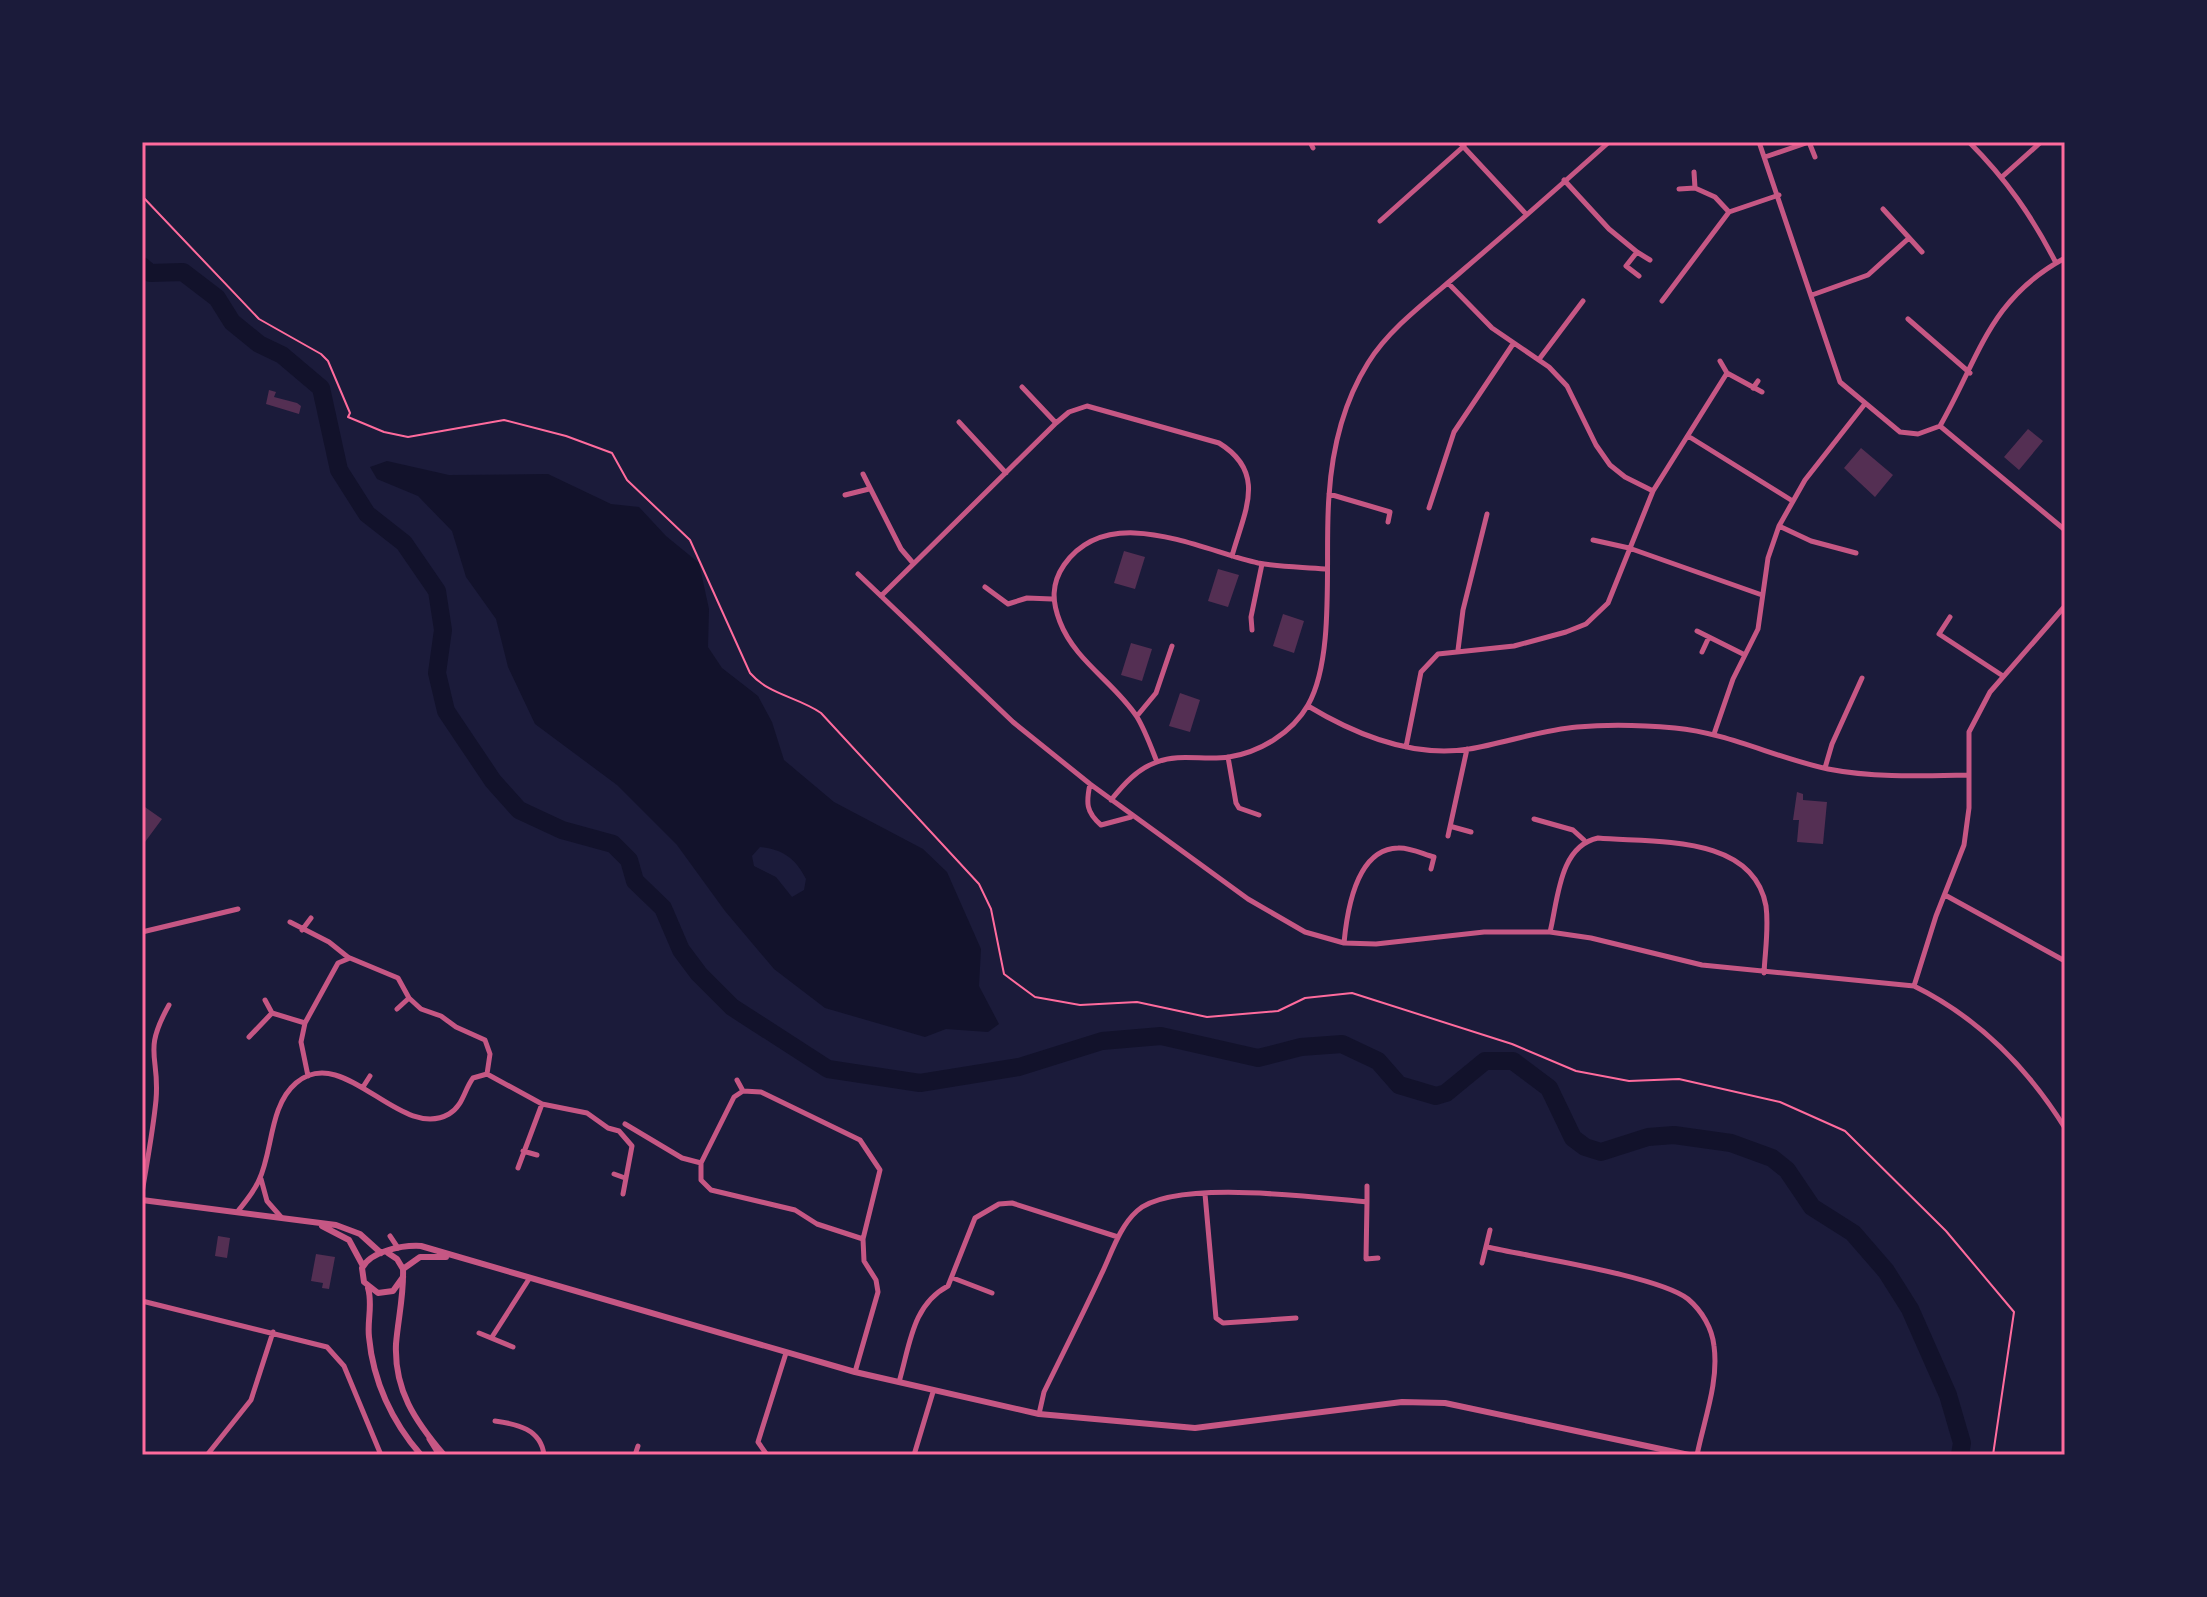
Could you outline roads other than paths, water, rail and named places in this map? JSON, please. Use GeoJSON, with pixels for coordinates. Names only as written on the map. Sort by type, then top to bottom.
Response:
{"type":"FeatureCollection","features":[{"type":"Feature","properties":{"kind":"street"},"geometry":{"type":"LineString","coordinates":[[1111,800],[1132,776],[1157,762],[1176,757],[1228,757],[1279,737],[1308,706],[1323,668],[1325,569],[1334,443],[1368,363],[1380,347],[1448,283],[1609,142]]}},
{"type":"Feature","properties":{"kind":"street"},"geometry":{"type":"LineString","coordinates":[[1759,142],[1840,382],[1900,432],[1918,434],[1940,426],[2000,310],[2026,282],[2065,258]]}},
{"type":"Feature","properties":{"kind":"street"},"geometry":{"type":"LineString","coordinates":[[1765,157],[1809,142],[1815,157]]}},
{"type":"Feature","properties":{"kind":"street"},"geometry":{"type":"LineString","coordinates":[[1969,142],[2003,176],[2030,213],[2056,263]]}},
{"type":"Feature","properties":{"kind":"street"},"geometry":{"type":"LineString","coordinates":[[2003,176],[2041,142]]}},
{"type":"Feature","properties":{"kind":"street"},"geometry":{"type":"LineString","coordinates":[[1380,221],[1462,144],[1526,214]]}},
{"type":"Feature","properties":{"kind":"street"},"geometry":{"type":"LineString","coordinates":[[1694,172],[1695,188]]}},
{"type":"Feature","properties":{"kind":"street"},"geometry":{"type":"LineString","coordinates":[[1564,180],[1609,229],[1650,260]]}},
{"type":"Feature","properties":{"kind":"street"},"geometry":{"type":"LineString","coordinates":[[1679,189],[1695,188],[1715,197],[1729,212]]}},
{"type":"Feature","properties":{"kind":"street"},"geometry":{"type":"LineString","coordinates":[[1662,301],[1729,212],[1779,195]]}},
{"type":"Feature","properties":{"kind":"street"},"geometry":{"type":"LineString","coordinates":[[1883,209],[1922,252]]}},
{"type":"Feature","properties":{"kind":"street"},"geometry":{"type":"LineString","coordinates":[[1812,295],[1868,275],[1909,238]]}},
{"type":"Feature","properties":{"kind":"street"},"geometry":{"type":"LineString","coordinates":[[1637,252],[1626,266],[1639,276]]}},
{"type":"Feature","properties":{"kind":"street"},"geometry":{"type":"LineString","coordinates":[[1448,283],[1492,328],[1513,344],[1540,358],[1567,386],[1596,445],[1610,465],[1625,477],[1653,491]]}},
{"type":"Feature","properties":{"kind":"street"},"geometry":{"type":"LineString","coordinates":[[1540,358],[1583,301]]}},
{"type":"Feature","properties":{"kind":"street"},"geometry":{"type":"LineString","coordinates":[[1908,319],[1970,373]]}},
{"type":"Feature","properties":{"kind":"street"},"geometry":{"type":"LineString","coordinates":[[1429,508],[1454,432],[1513,344]]}},
{"type":"Feature","properties":{"kind":"street"},"geometry":{"type":"LineString","coordinates":[[1720,361],[1727,373],[1762,392]]}},
{"type":"Feature","properties":{"kind":"street"},"geometry":{"type":"LineString","coordinates":[[1406,747],[1421,672],[1438,654],[1514,646],[1586,624],[1608,603],[1653,491],[1727,373]]}},
{"type":"Feature","properties":{"kind":"street"},"geometry":{"type":"LineString","coordinates":[[1753,388],[1758,381]]}},
{"type":"Feature","properties":{"kind":"street"},"geometry":{"type":"LineString","coordinates":[[1022,387],[1056,423]]}},
{"type":"Feature","properties":{"kind":"street"},"geometry":{"type":"LineString","coordinates":[[1714,734],[1758,629],[1768,558],[1779,526],[1791,500],[1864,405]]}},
{"type":"Feature","properties":{"kind":"street"},"geometry":{"type":"LineString","coordinates":[[881,596],[1056,423],[1069,412],[1087,406],[1219,443],[1236,453],[1246,469],[1251,490],[1232,556]]}},
{"type":"Feature","properties":{"kind":"street"},"geometry":{"type":"LineString","coordinates":[[959,422],[1006,473]]}},
{"type":"Feature","properties":{"kind":"street"},"geometry":{"type":"LineString","coordinates":[[1940,426],[2065,530]]}},
{"type":"Feature","properties":{"kind":"street"},"geometry":{"type":"LineString","coordinates":[[1688,436],[1791,500]]}},
{"type":"Feature","properties":{"kind":"street"},"geometry":{"type":"LineString","coordinates":[[863,474],[901,549],[913,563]]}},
{"type":"Feature","properties":{"kind":"street"},"geometry":{"type":"LineString","coordinates":[[845,495],[869,489]]}},
{"type":"Feature","properties":{"kind":"street"},"geometry":{"type":"LineString","coordinates":[[1329,494],[1390,512],[1388,522]]}},
{"type":"Feature","properties":{"kind":"street"},"geometry":{"type":"LineString","coordinates":[[1458,650],[1463,610],[1487,514]]}},
{"type":"Feature","properties":{"kind":"street"},"geometry":{"type":"LineString","coordinates":[[1779,526],[1811,541],[1856,553]]}},
{"type":"Feature","properties":{"kind":"street"},"geometry":{"type":"LineString","coordinates":[[1157,762],[1137,716],[1073,646],[1061,625],[1052,599],[1058,574],[1069,558],[1102,536],[1128,532],[1159,536],[1262,564],[1325,569]]}},
{"type":"Feature","properties":{"kind":"street"},"geometry":{"type":"LineString","coordinates":[[1593,540],[1629,548],[1762,595]]}},
{"type":"Feature","properties":{"kind":"street"},"geometry":{"type":"LineString","coordinates":[[1252,630],[1251,617],[1262,564]]}},
{"type":"Feature","properties":{"kind":"street"},"geometry":{"type":"LineString","coordinates":[[858,574],[1013,722],[1090,784],[1283,920],[1305,932],[1344,943],[1376,944],[1484,932],[1550,932],[1591,938],[1702,965],[1764,974],[1914,986],[1943,1000],[1987,1032],[2032,1081],[2065,1128]]}},
{"type":"Feature","properties":{"kind":"street"},"geometry":{"type":"LineString","coordinates":[[985,587],[1008,604],[1027,598],[1052,599]]}},
{"type":"Feature","properties":{"kind":"street"},"geometry":{"type":"LineString","coordinates":[[1914,986],[1964,845],[1969,808],[1969,732],[1978,711],[2003,676],[2065,606]]}},
{"type":"Feature","properties":{"kind":"street"},"geometry":{"type":"LineString","coordinates":[[1950,617],[1939,634],[2003,676]]}},
{"type":"Feature","properties":{"kind":"street"},"geometry":{"type":"LineString","coordinates":[[1697,631],[1745,655]]}},
{"type":"Feature","properties":{"kind":"street"},"geometry":{"type":"LineString","coordinates":[[1702,652],[1709,637]]}},
{"type":"Feature","properties":{"kind":"street"},"geometry":{"type":"LineString","coordinates":[[1137,716],[1156,693],[1172,646]]}},
{"type":"Feature","properties":{"kind":"street"},"geometry":{"type":"LineString","coordinates":[[1825,768],[1832,744],[1862,678]]}},
{"type":"Feature","properties":{"kind":"street"},"geometry":{"type":"LineString","coordinates":[[1308,706],[1341,726],[1382,742],[1406,747],[1467,749],[1575,727],[1675,728],[1714,734],[1825,768],[1870,775],[1968,775]]}},
{"type":"Feature","properties":{"kind":"street"},"geometry":{"type":"LineString","coordinates":[[1448,836],[1453,827],[1467,749]]}},
{"type":"Feature","properties":{"kind":"street"},"geometry":{"type":"LineString","coordinates":[[1228,757],[1236,803],[1239,808],[1259,815]]}},
{"type":"Feature","properties":{"kind":"street"},"geometry":{"type":"LineString","coordinates":[[1090,784],[1087,802],[1090,815],[1101,825],[1132,816]]}},
{"type":"Feature","properties":{"kind":"street"},"geometry":{"type":"LineString","coordinates":[[1534,819],[1573,830],[1584,840]]}},
{"type":"Feature","properties":{"kind":"street"},"geometry":{"type":"LineString","coordinates":[[1453,827],[1471,832]]}},
{"type":"Feature","properties":{"kind":"street"},"geometry":{"type":"LineString","coordinates":[[1550,932],[1569,857],[1584,840],[1598,838],[1689,846],[1728,854],[1756,881],[1763,896],[1767,930],[1764,974]]}},
{"type":"Feature","properties":{"kind":"street"},"geometry":{"type":"LineString","coordinates":[[1344,943],[1361,872],[1371,859],[1400,847],[1434,857],[1431,869]]}},
{"type":"Feature","properties":{"kind":"street"},"geometry":{"type":"LineString","coordinates":[[1945,895],[2065,961]]}},
{"type":"Feature","properties":{"kind":"street"},"geometry":{"type":"LineString","coordinates":[[142,932],[238,909]]}},
{"type":"Feature","properties":{"kind":"street"},"geometry":{"type":"LineString","coordinates":[[302,930],[311,918]]}},
{"type":"Feature","properties":{"kind":"street"},"geometry":{"type":"LineString","coordinates":[[290,922],[329,942],[350,958],[398,978],[409,998],[421,1009],[441,1016],[456,1027],[485,1040],[490,1054],[487,1074]]}},
{"type":"Feature","properties":{"kind":"street"},"geometry":{"type":"LineString","coordinates":[[308,1076],[301,1042],[305,1023],[338,963],[350,958]]}},
{"type":"Feature","properties":{"kind":"street"},"geometry":{"type":"LineString","coordinates":[[397,1009],[409,998]]}},
{"type":"Feature","properties":{"kind":"street"},"geometry":{"type":"LineString","coordinates":[[265,1000],[272,1013],[305,1023]]}},
{"type":"Feature","properties":{"kind":"street"},"geometry":{"type":"LineString","coordinates":[[142,1193],[156,1097],[151,1057],[154,1031],[169,1005]]}},
{"type":"Feature","properties":{"kind":"street"},"geometry":{"type":"LineString","coordinates":[[249,1037],[272,1013]]}},
{"type":"Feature","properties":{"kind":"street"},"geometry":{"type":"LineString","coordinates":[[238,1211],[261,1178],[283,1100],[292,1086],[308,1076],[338,1075],[402,1111],[438,1118],[456,1109],[473,1078],[487,1074],[542,1104],[587,1113],[608,1128],[619,1131],[632,1146],[623,1194]]}},
{"type":"Feature","properties":{"kind":"street"},"geometry":{"type":"LineString","coordinates":[[363,1087],[370,1076]]}},
{"type":"Feature","properties":{"kind":"street"},"geometry":{"type":"LineString","coordinates":[[737,1080],[743,1091]]}},
{"type":"Feature","properties":{"kind":"street"},"geometry":{"type":"LineString","coordinates":[[855,1372],[878,1292],[876,1280],[864,1261],[863,1239],[880,1170],[865,1144],[761,1092],[743,1091],[728,1104],[701,1163],[701,1180],[711,1190],[795,1210],[817,1224],[863,1239]]}},
{"type":"Feature","properties":{"kind":"street"},"geometry":{"type":"LineString","coordinates":[[518,1168],[542,1104]]}},
{"type":"Feature","properties":{"kind":"street"},"geometry":{"type":"LineString","coordinates":[[625,1124],[682,1158],[701,1163]]}},
{"type":"Feature","properties":{"kind":"street"},"geometry":{"type":"LineString","coordinates":[[523,1151],[537,1155]]}},
{"type":"Feature","properties":{"kind":"street"},"geometry":{"type":"LineString","coordinates":[[614,1174],[625,1178]]}},
{"type":"Feature","properties":{"kind":"street"},"geometry":{"type":"LineString","coordinates":[[261,1178],[267,1201],[281,1217]]}},
{"type":"Feature","properties":{"kind":"street"},"geometry":{"type":"LineString","coordinates":[[1367,1186],[1366,1259],[1378,1258]]}},
{"type":"Feature","properties":{"kind":"street"},"geometry":{"type":"LineString","coordinates":[[1039,1414],[1044,1392],[1118,1237],[1135,1212],[1147,1204],[1229,1192],[1367,1202]]}},
{"type":"Feature","properties":{"kind":"street"},"geometry":{"type":"LineString","coordinates":[[1205,1194],[1216,1318],[1223,1323],[1296,1318]]}},
{"type":"Feature","properties":{"kind":"street"},"geometry":{"type":"LineString","coordinates":[[142,1200],[349,1228],[397,1259],[403,1273],[397,1372],[407,1404],[441,1455]]}},
{"type":"Feature","properties":{"kind":"street"},"geometry":{"type":"LineString","coordinates":[[899,1383],[921,1308],[953,1278],[975,1218],[999,1204],[1012,1203],[1118,1237]]}},
{"type":"Feature","properties":{"kind":"street"},"geometry":{"type":"LineString","coordinates":[[316,1223],[349,1240],[363,1266],[363,1278],[372,1301],[368,1332],[378,1384],[398,1424],[421,1455]]}},
{"type":"Feature","properties":{"kind":"street"},"geometry":{"type":"LineString","coordinates":[[1482,1263],[1490,1230]]}},
{"type":"Feature","properties":{"kind":"street"},"geometry":{"type":"LineString","coordinates":[[390,1236],[398,1248]]}},
{"type":"Feature","properties":{"kind":"street"},"geometry":{"type":"LineString","coordinates":[[363,1266],[369,1258],[398,1248],[421,1246],[855,1372],[1039,1414],[1195,1428],[1402,1402],[1445,1403],[1689,1455]]}},
{"type":"Feature","properties":{"kind":"street"},"geometry":{"type":"LineString","coordinates":[[1487,1247],[1624,1277],[1674,1290],[1688,1299],[1702,1313],[1715,1350],[1716,1369],[1697,1455]]}},
{"type":"Feature","properties":{"kind":"street"},"geometry":{"type":"LineString","coordinates":[[368,1288],[378,1293],[393,1291],[403,1273],[420,1257],[457,1258]]}},
{"type":"Feature","properties":{"kind":"street"},"geometry":{"type":"LineString","coordinates":[[953,1278],[992,1293]]}},
{"type":"Feature","properties":{"kind":"street"},"geometry":{"type":"LineString","coordinates":[[492,1337],[529,1279]]}},
{"type":"Feature","properties":{"kind":"street"},"geometry":{"type":"LineString","coordinates":[[142,1301],[312,1341],[337,1355],[381,1455]]}},
{"type":"Feature","properties":{"kind":"street"},"geometry":{"type":"LineString","coordinates":[[207,1455],[251,1400],[273,1332]]}},
{"type":"Feature","properties":{"kind":"street"},"geometry":{"type":"LineString","coordinates":[[479,1333],[513,1347]]}},
{"type":"Feature","properties":{"kind":"street"},"geometry":{"type":"LineString","coordinates":[[767,1455],[758,1442],[786,1353]]}},
{"type":"Feature","properties":{"kind":"street"},"geometry":{"type":"LineString","coordinates":[[914,1455],[933,1392]]}},
{"type":"Feature","properties":{"kind":"street"},"geometry":{"type":"LineString","coordinates":[[495,1421],[528,1429],[543,1447],[544,1455]]}},
{"type":"Feature","properties":{"kind":"street"},"geometry":{"type":"LineString","coordinates":[[635,1455],[638,1446]]}},
{"type":"Feature","properties":{"kind":"waterway"},"geometry":{"type":"LineString","coordinates":[[142,266],[150,273],[183,272],[217,298],[232,322],[259,344],[282,355],[321,388],[339,470],[367,514],[404,543],[437,591],[443,630],[437,673],[446,711],[493,781],[519,810],[562,830],[613,844],[629,860],[635,881],[663,908],[681,950],[699,974],[732,1007],[828,1069],[920,1083],[1019,1067],[1102,1041],[1161,1036],[1258,1058],[1301,1047],[1342,1044],[1378,1061],[1399,1085],[1436,1096],[1446,1093],[1485,1061],[1513,1061],[1549,1088],[1573,1138],[1585,1147],[1601,1152],[1648,1137],[1674,1135],[1731,1143],[1772,1158],[1787,1170],[1812,1207],[1853,1233],[1886,1271],[1910,1309],[1948,1395],[1962,1443],[1960,1455]]}}]}
